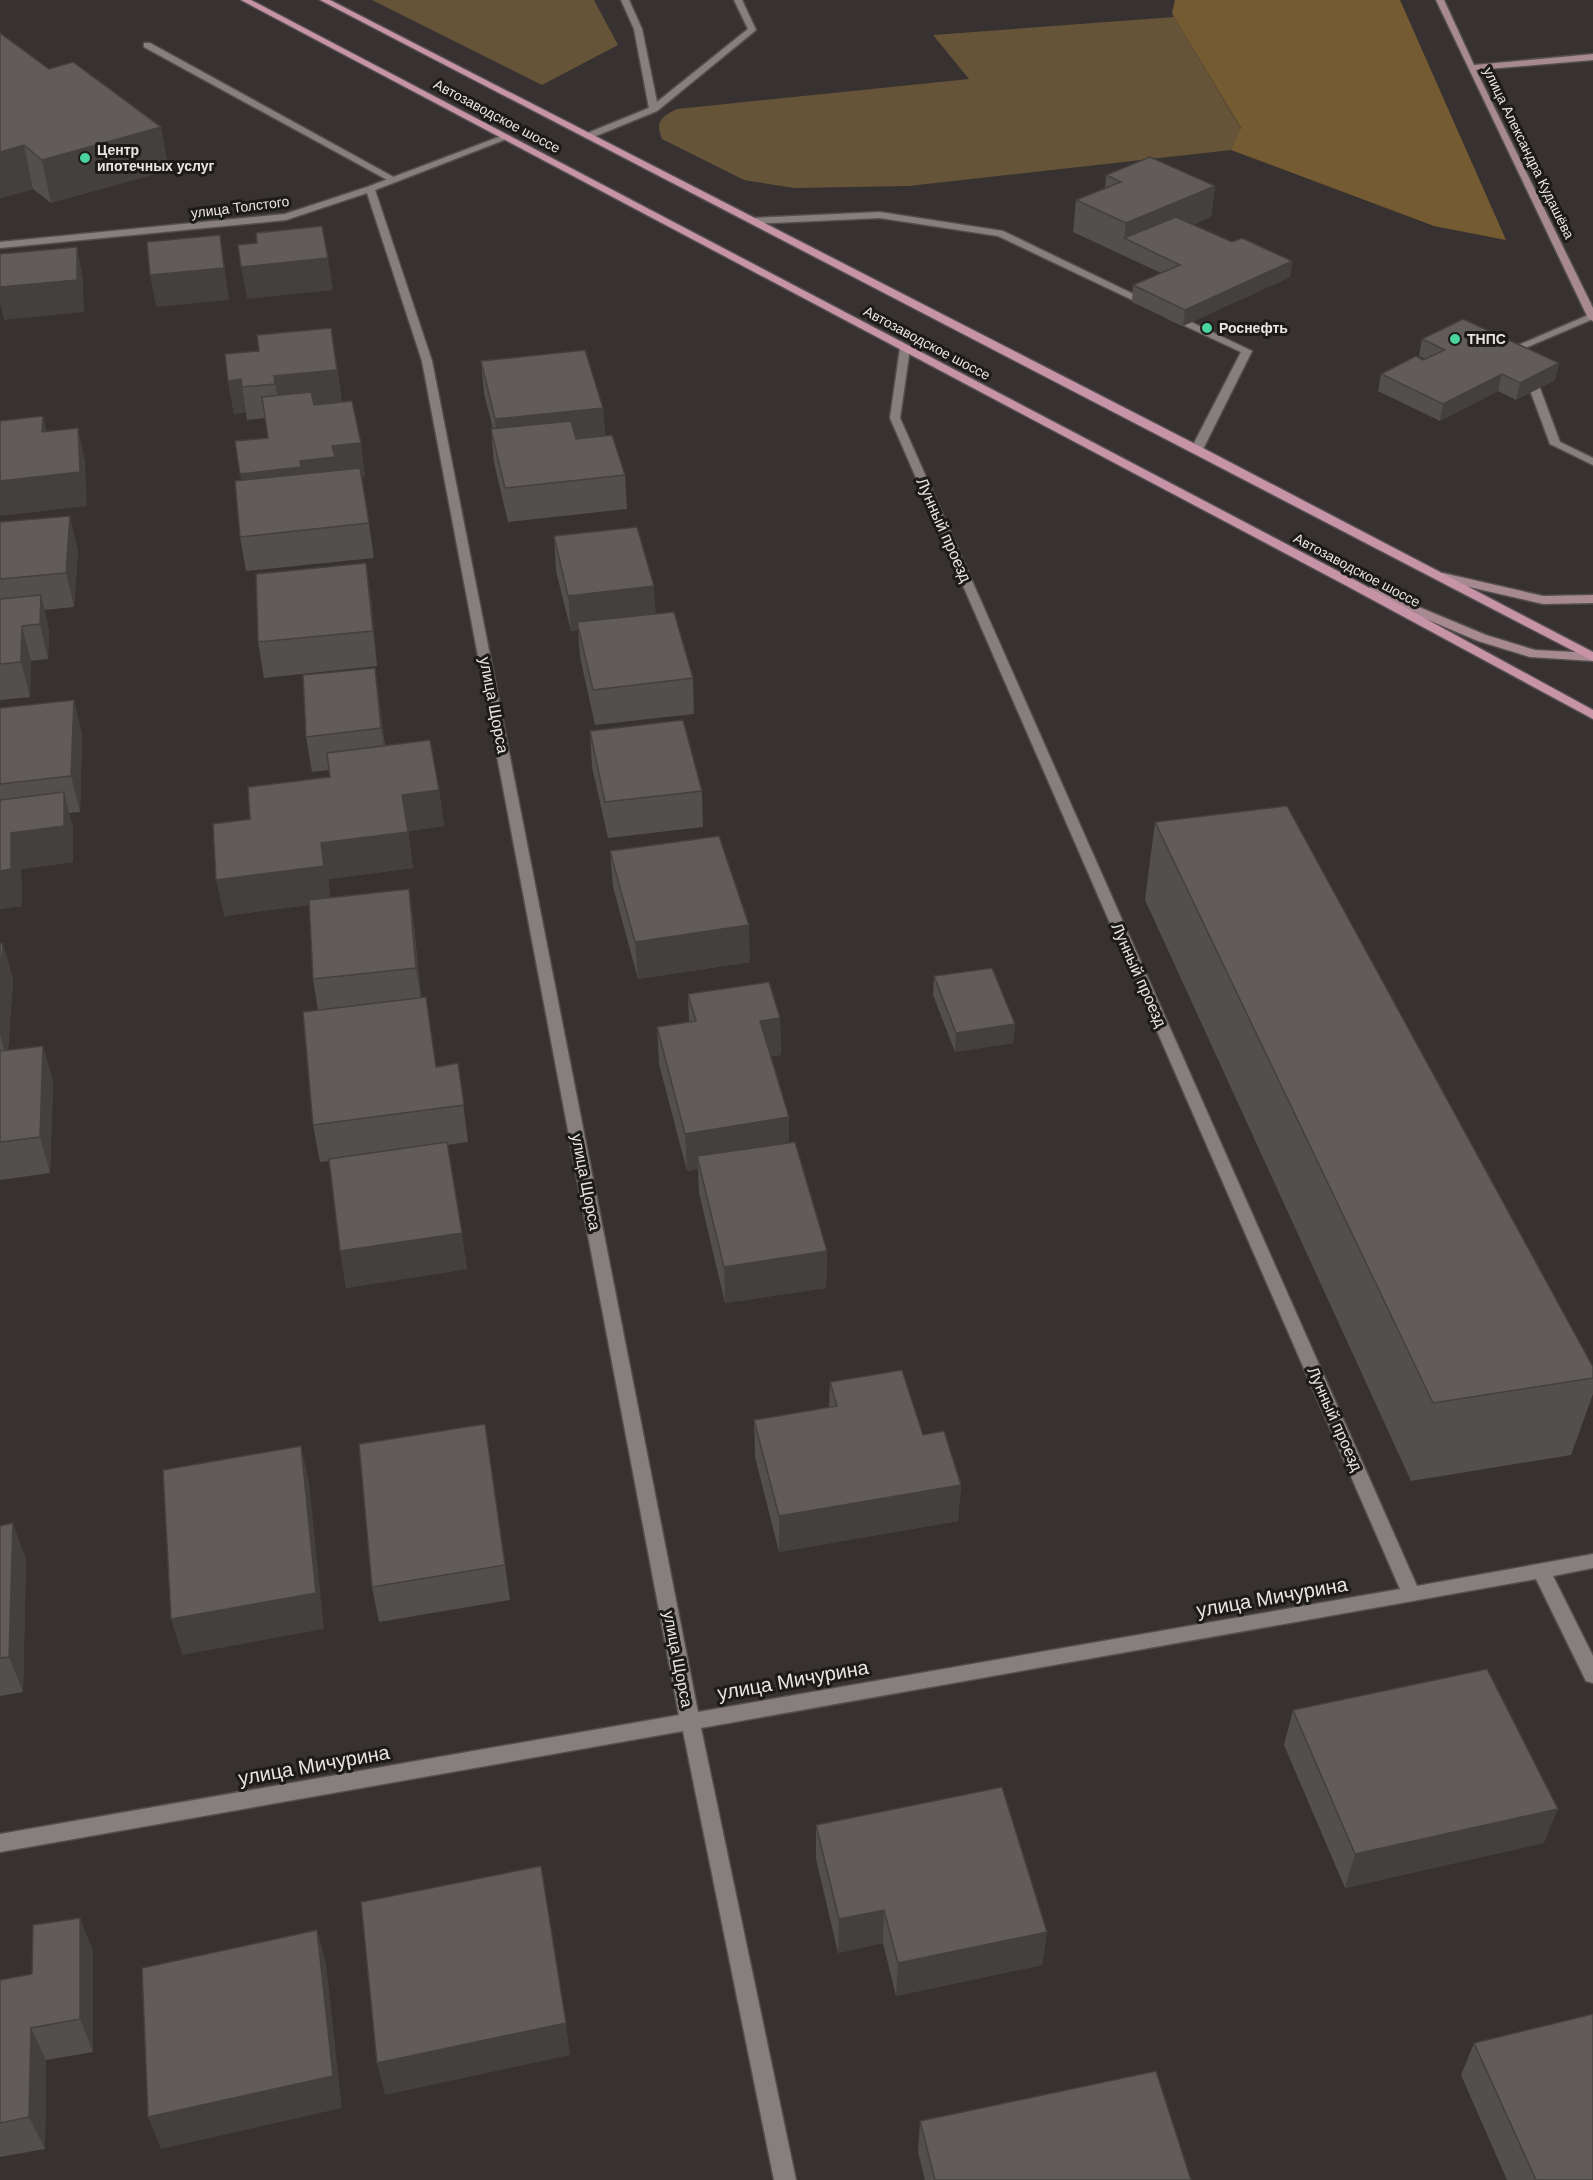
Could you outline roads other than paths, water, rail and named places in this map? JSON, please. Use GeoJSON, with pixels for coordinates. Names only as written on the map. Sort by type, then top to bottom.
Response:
{"type":"FeatureCollection","features":[{"type":"Feature","properties":{"kind":"main road","name":"Автозаводское шоссе"},"geometry":{"type":"LineString","coordinates":[[245,0],[1349,582],[1593,716]]}},
{"type":"Feature","properties":{"kind":"main road","name":"Автозаводское шоссе"},"geometry":{"type":"LineString","coordinates":[[324,0],[1197,449],[1593,657]]}},
{"type":"Feature","properties":{"kind":"main road","name":"улица Александра Кудашёва"},"geometry":{"type":"LineString","coordinates":[[1440,0],[1592,317]]}},
{"type":"Feature","properties":{"kind":"main road"},"geometry":{"type":"LineString","coordinates":[[1471,68],[1593,57]]}},
{"type":"Feature","properties":{"kind":"main road","name":"Автозаводское шоссе"},"geometry":{"type":"LineString","coordinates":[[1443,577],[1543,600],[1593,599]]}},
{"type":"Feature","properties":{"kind":"main road"},"geometry":{"type":"LineString","coordinates":[[1349,582],[1482,638],[1534,654],[1593,657]]}},
{"type":"Feature","properties":{"kind":"street"},"geometry":{"type":"LineString","coordinates":[[625,0],[638,29],[654,109]]}},
{"type":"Feature","properties":{"kind":"street"},"geometry":{"type":"LineString","coordinates":[[588,136],[654,109],[752,30],[738,0]]}},
{"type":"Feature","properties":{"kind":"street"},"geometry":{"type":"LineString","coordinates":[[147,45],[394,180]]}},
{"type":"Feature","properties":{"kind":"street","name":"улица Толстого"},"geometry":{"type":"LineString","coordinates":[[0,245],[286,217],[370,189],[507,137]]}},
{"type":"Feature","properties":{"kind":"street","name":"улица Щорса"},"geometry":{"type":"LineString","coordinates":[[370,189],[427,361],[690,1721],[785,2180]]}},
{"type":"Feature","properties":{"kind":"street"},"geometry":{"type":"LineString","coordinates":[[753,221],[880,215],[1000,233],[1247,351],[1197,449]]}},
{"type":"Feature","properties":{"kind":"street"},"geometry":{"type":"LineString","coordinates":[[1592,317],[1519,347],[1555,444],[1593,462]]}},
{"type":"Feature","properties":{"kind":"street","name":"Лунный проезд"},"geometry":{"type":"LineString","coordinates":[[905,348],[895,418],[1412,1595]]}},
{"type":"Feature","properties":{"kind":"street","name":"улица Мичурина"},"geometry":{"type":"LineString","coordinates":[[0,1843],[1412,1595],[1593,1561]]}},
{"type":"Feature","properties":{"kind":"street"},"geometry":{"type":"LineString","coordinates":[[1541,1571],[1593,1675]]}},
{"type":"Feature","properties":{"kind":"place","name":"Центр ипотечных услуг"},"geometry":{"type":"Point","coordinates":[85,158]}},
{"type":"Feature","properties":{"kind":"place","name":"Роснефть"},"geometry":{"type":"Point","coordinates":[1207,328]}},
{"type":"Feature","properties":{"kind":"place","name":"ТНПС"},"geometry":{"type":"Point","coordinates":[1455,339]}}]}
